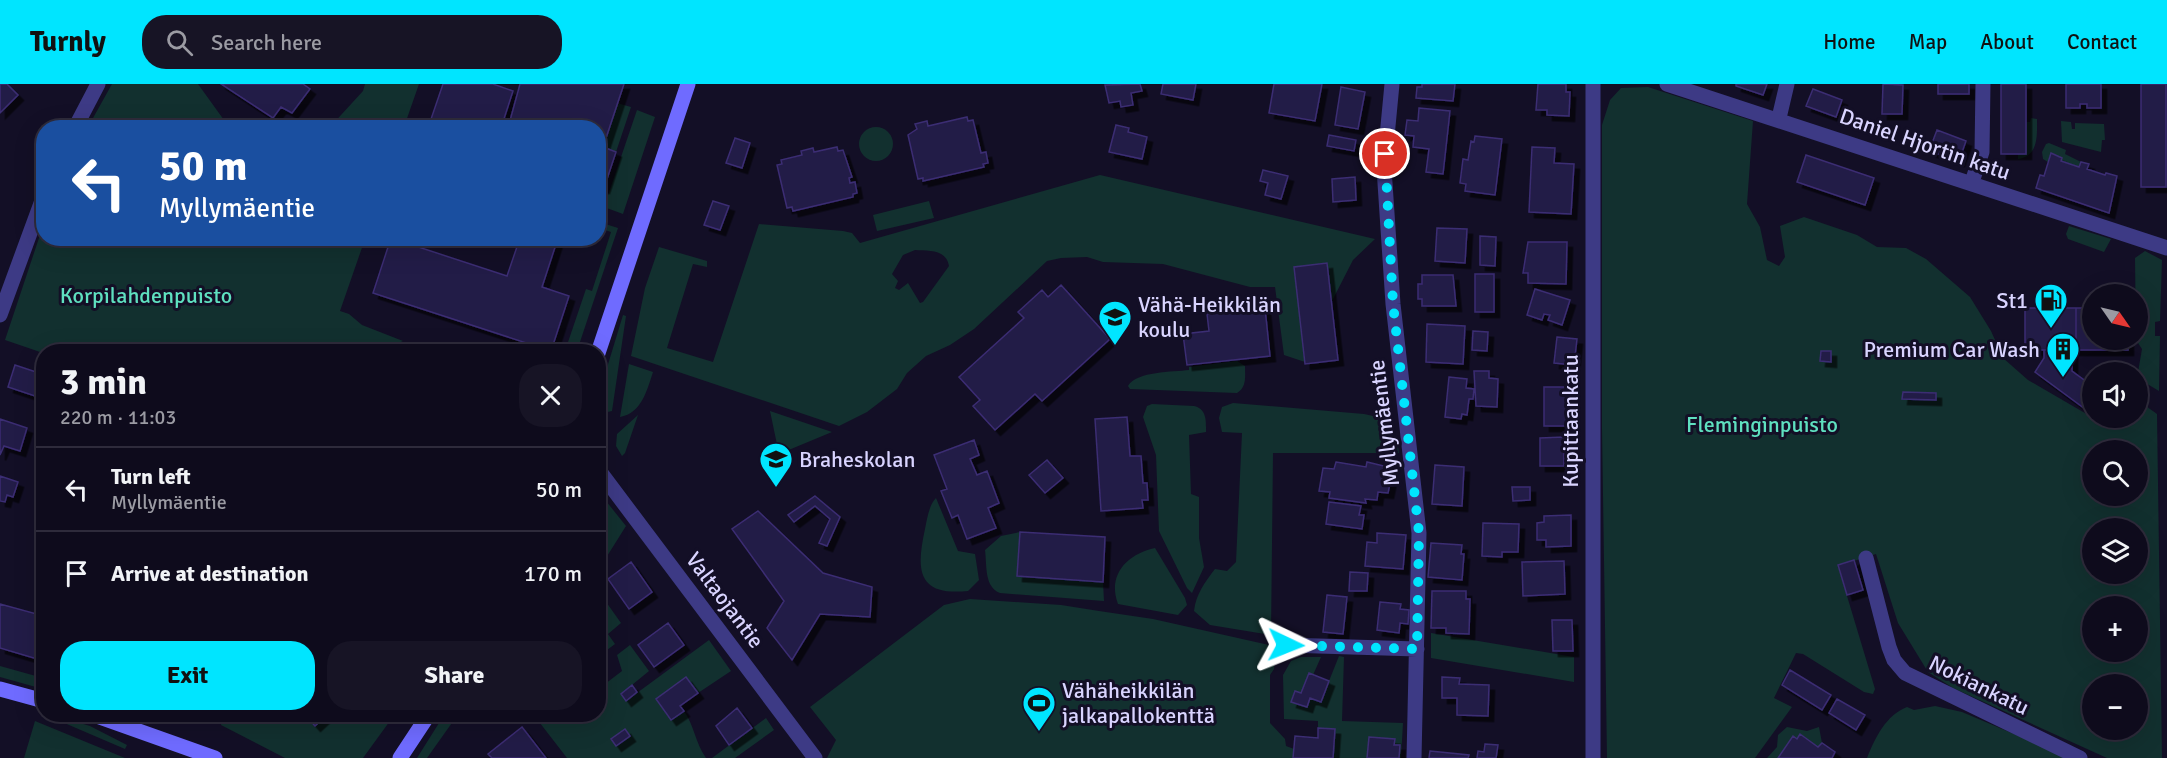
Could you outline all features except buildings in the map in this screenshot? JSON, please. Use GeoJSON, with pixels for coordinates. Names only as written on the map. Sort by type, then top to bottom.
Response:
{"type":"FeatureCollection","features":[{"type":"Feature","properties":{"kind":"street"},"geometry":{"type":"LineString","coordinates":[[79,120],[98,84]]}},
{"type":"Feature","properties":{"kind":"street"},"geometry":{"type":"LineString","coordinates":[[601,344],[688,84]]}},
{"type":"Feature","properties":{"kind":"street","name":"Myllymäentie"},"geometry":{"type":"LineString","coordinates":[[1392,84],[1384,168],[1393,304],[1419,533],[1414,758]]}},
{"type":"Feature","properties":{"kind":"street","name":"Kupittaankatu"},"geometry":{"type":"LineString","coordinates":[[1593,84],[1593,758]]}},
{"type":"Feature","properties":{"kind":"street","name":"Daniel Hjortin katu"},"geometry":{"type":"LineString","coordinates":[[1667,84],[1779,118],[2167,248]]}},
{"type":"Feature","properties":{"kind":"street"},"geometry":{"type":"LineString","coordinates":[[1779,118],[1787,84]]}},
{"type":"Feature","properties":{"kind":"street"},"geometry":{"type":"LineString","coordinates":[[1972,182],[1982,152],[1983,84]]}},
{"type":"Feature","properties":{"kind":"street"},"geometry":{"type":"LineString","coordinates":[[0,315],[36,217]]}},
{"type":"Feature","properties":{"kind":"street","name":"Valtaojantie"},"geometry":{"type":"LineString","coordinates":[[606,480],[815,758]]}},
{"type":"Feature","properties":{"kind":"street","name":"Nokiankatu"},"geometry":{"type":"LineString","coordinates":[[1866,558],[1889,647],[1894,660],[1905,673],[2080,758]]}},
{"type":"Feature","properties":{"kind":"street"},"geometry":{"type":"LineString","coordinates":[[1286,645],[1417,649]]}},
{"type":"Feature","properties":{"kind":"street"},"geometry":{"type":"LineString","coordinates":[[0,689],[36,699]]}},
{"type":"Feature","properties":{"kind":"street"},"geometry":{"type":"LineString","coordinates":[[114,722],[215,758]]}},
{"type":"Feature","properties":{"kind":"street"},"geometry":{"type":"LineString","coordinates":[[400,758],[424,722]]}},
{"type":"Feature","properties":{"kind":"green space"},"geometry":{"type":"Polygon","coordinates":[[[112,84],[198,84],[224,120],[92,120],[112,84]]]}},
{"type":"Feature","properties":{"kind":"green space"},"geometry":{"type":"Polygon","coordinates":[[[365,84],[419,84],[406,120],[336,120],[363,91],[365,84]]]}},
{"type":"Feature","properties":{"kind":"green space","name":"Fleminginpuisto"},"geometry":{"type":"Polygon","coordinates":[[[1648,87],[1753,121],[1747,204],[1760,227],[1767,260],[1779,266],[1785,257],[1780,226],[1804,217],[1857,235],[1877,247],[1906,248],[1926,259],[1970,297],[1991,331],[2003,358],[2028,380],[2082,411],[2082,428],[2148,428],[2148,408],[2157,414],[2162,758],[2107,758],[1953,688],[1928,672],[1898,623],[1876,554],[1838,566],[1875,689],[1873,694],[1864,692],[1803,654],[1796,653],[1774,698],[1792,707],[1755,758],[1607,758],[1602,429],[1602,125],[1610,100],[1621,88],[1648,87]]]}},
{"type":"Feature","properties":{"kind":"green space"},"geometry":{"type":"Polygon","coordinates":[[[617,103],[631,107],[616,152],[606,148],[606,138],[617,103]]]}},
{"type":"Feature","properties":{"kind":"green space"},"geometry":{"type":"Polygon","coordinates":[[[637,110],[655,117],[623,214],[606,208],[606,201],[637,110]]]}},
{"type":"Feature","properties":{"kind":"green space"},"geometry":{"type":"Polygon","coordinates":[[[2031,118],[2037,119],[2035,144],[2030,154],[2018,159],[2018,154],[2026,154],[2026,122],[2030,122],[2031,118]]]}},
{"type":"Feature","properties":{"kind":"green space"},"geometry":{"type":"Polygon","coordinates":[[[2061,121],[2071,122],[2072,129],[2075,129],[2075,123],[2104,124],[2105,140],[2102,140],[2101,152],[2062,142],[2061,121]]]}},
{"type":"Feature","properties":{"kind":"green space"},"geometry":{"type":"Polygon","coordinates":[[[876,127],[888,132],[893,144],[888,156],[876,161],[864,156],[859,144],[864,132],[876,127]]]}},
{"type":"Feature","properties":{"kind":"green space"},"geometry":{"type":"Polygon","coordinates":[[[2049,143],[2066,150],[2065,154],[2081,162],[2079,167],[2061,161],[2062,158],[2052,153],[2048,162],[2043,159],[2042,152],[2049,143]]]}},
{"type":"Feature","properties":{"kind":"green space"},"geometry":{"type":"Polygon","coordinates":[[[1100,175],[1375,239],[1353,260],[1332,301],[1327,263],[1305,362],[1284,355],[1275,287],[1250,287],[1163,264],[1103,262],[1087,257],[1047,261],[974,329],[950,345],[926,356],[907,373],[897,389],[867,412],[839,426],[631,356],[645,288],[659,247],[707,261],[707,267],[693,264],[667,348],[713,362],[759,224],[843,231],[852,233],[860,243],[1100,175]],[[915,250],[903,255],[892,274],[898,281],[895,288],[899,290],[908,283],[920,303],[949,266],[941,254],[915,250]]]}},
{"type":"Feature","properties":{"kind":"green space"},"geometry":{"type":"Polygon","coordinates":[[[929,201],[934,218],[877,231],[873,215],[929,201]]]}},
{"type":"Feature","properties":{"kind":"green space"},"geometry":{"type":"Polygon","coordinates":[[[606,224],[618,228],[579,344],[567,344],[586,289],[592,291],[611,232],[606,230],[606,224]]]}},
{"type":"Feature","properties":{"kind":"green space"},"geometry":{"type":"Polygon","coordinates":[[[2069,226],[2111,239],[2104,252],[2068,239],[2066,234],[2069,226]]]}},
{"type":"Feature","properties":{"kind":"green space","name":"Korpilahdenpuisto"},"geometry":{"type":"Polygon","coordinates":[[[36,246],[363,246],[340,311],[349,314],[362,325],[403,341],[396,344],[36,344],[36,351],[5,340],[36,246]]]}},
{"type":"Feature","properties":{"kind":"green space"},"geometry":{"type":"Polygon","coordinates":[[[2145,251],[2162,260],[2160,321],[2155,322],[2155,336],[2160,336],[2159,391],[2148,384],[2148,362],[2140,362],[2142,350],[2148,350],[2148,284],[2135,284],[2135,258],[2145,251]]]}},
{"type":"Feature","properties":{"kind":"green space"},"geometry":{"type":"Polygon","coordinates":[[[623,315],[626,316],[612,411],[606,412],[606,371],[623,315]]]}},
{"type":"Feature","properties":{"kind":"green space"},"geometry":{"type":"Polygon","coordinates":[[[1237,361],[1245,366],[1245,374],[1244,384],[1237,393],[1130,389],[1128,386],[1139,377],[1147,375],[1237,361]]]}},
{"type":"Feature","properties":{"kind":"green space"},"geometry":{"type":"Polygon","coordinates":[[[629,364],[653,372],[639,406],[634,411],[620,417],[629,364]]]}},
{"type":"Feature","properties":{"kind":"green space"},"geometry":{"type":"Polygon","coordinates":[[[1233,403],[1373,416],[1390,426],[1398,444],[1399,453],[1273,453],[1271,635],[1210,625],[1194,611],[1204,584],[1215,569],[1227,571],[1236,562],[1242,433],[1222,432],[1219,418],[1222,407],[1233,403]]]}},
{"type":"Feature","properties":{"kind":"green space"},"geometry":{"type":"Polygon","coordinates":[[[1152,404],[1194,406],[1205,416],[1206,432],[1189,435],[1191,494],[1199,497],[1199,538],[1204,567],[1192,593],[1187,588],[1159,531],[1156,455],[1143,417],[1147,406],[1152,404]]]}},
{"type":"Feature","properties":{"kind":"green space"},"geometry":{"type":"Polygon","coordinates":[[[770,411],[832,432],[779,454],[770,411]]]}},
{"type":"Feature","properties":{"kind":"green space"},"geometry":{"type":"Polygon","coordinates":[[[638,415],[622,456],[616,446],[617,434],[638,415]]]}},
{"type":"Feature","properties":{"kind":"green space"},"geometry":{"type":"Polygon","coordinates":[[[936,498],[958,551],[975,554],[979,580],[968,591],[938,589],[924,577],[921,568],[922,544],[929,512],[936,498]]]}},
{"type":"Feature","properties":{"kind":"green space"},"geometry":{"type":"Polygon","coordinates":[[[606,501],[626,526],[606,558],[606,501]]]}},
{"type":"Feature","properties":{"kind":"green space"},"geometry":{"type":"Polygon","coordinates":[[[1020,532],[1018,576],[1103,582],[1104,601],[1000,593],[995,590],[987,575],[985,550],[1001,536],[1020,532]]]}},
{"type":"Feature","properties":{"kind":"green space"},"geometry":{"type":"Polygon","coordinates":[[[1155,548],[1185,598],[1187,605],[1178,615],[1118,604],[1115,584],[1122,567],[1136,555],[1155,548]]]}},
{"type":"Feature","properties":{"kind":"green space"},"geometry":{"type":"Polygon","coordinates":[[[970,599],[1061,605],[1153,619],[1269,645],[1276,652],[1274,669],[1270,675],[1270,723],[1285,739],[1286,746],[1294,749],[1293,758],[827,758],[836,740],[810,707],[944,605],[970,599]]]}},
{"type":"Feature","properties":{"kind":"green space"},"geometry":{"type":"Polygon","coordinates":[[[606,602],[621,623],[608,634],[615,644],[606,651],[606,602]]]}},
{"type":"Feature","properties":{"kind":"green space"},"geometry":{"type":"Polygon","coordinates":[[[1431,633],[1574,657],[1574,682],[1431,658],[1431,633]]]}},
{"type":"Feature","properties":{"kind":"green space"},"geometry":{"type":"Polygon","coordinates":[[[709,640],[731,671],[698,693],[686,677],[671,720],[684,711],[706,758],[567,758],[539,722],[606,722],[606,683],[622,671],[617,655],[630,645],[649,671],[621,694],[626,701],[709,640]]]}},
{"type":"Feature","properties":{"kind":"green space"},"geometry":{"type":"Polygon","coordinates":[[[1339,656],[1344,657],[1342,721],[1403,723],[1401,758],[1399,758],[1400,745],[1394,745],[1394,739],[1369,737],[1367,758],[1333,758],[1335,729],[1318,728],[1318,721],[1284,719],[1283,675],[1291,661],[1301,657],[1321,657],[1313,675],[1309,674],[1301,693],[1295,691],[1291,701],[1306,707],[1310,698],[1329,681],[1339,656]]]}},
{"type":"Feature","properties":{"kind":"green space"},"geometry":{"type":"Polygon","coordinates":[[[0,666],[36,676],[36,687],[0,677],[0,666]]]}},
{"type":"Feature","properties":{"kind":"green space"},"geometry":{"type":"Polygon","coordinates":[[[1935,706],[1962,712],[2071,758],[1867,758],[1878,735],[1893,716],[1907,707],[1914,710],[1935,706]]]}},
{"type":"Feature","properties":{"kind":"green space"},"geometry":{"type":"Polygon","coordinates":[[[766,718],[774,730],[735,758],[712,758],[766,718]]]}},
{"type":"Feature","properties":{"kind":"green space"},"geometry":{"type":"Polygon","coordinates":[[[35,721],[125,758],[24,758],[35,721]]]}},
{"type":"Feature","properties":{"kind":"green space"},"geometry":{"type":"Polygon","coordinates":[[[62,722],[77,722],[90,726],[127,745],[125,749],[62,722]]]}},
{"type":"Feature","properties":{"kind":"green space"},"geometry":{"type":"Polygon","coordinates":[[[221,722],[295,722],[297,724],[311,722],[315,726],[319,722],[389,722],[363,758],[285,758],[221,725],[221,722]]]}},
{"type":"Feature","properties":{"kind":"green space"},"geometry":{"type":"Polygon","coordinates":[[[453,722],[427,758],[417,758],[439,723],[453,722]]]}},
{"type":"Feature","properties":{"kind":"green space"},"geometry":{"type":"Polygon","coordinates":[[[1787,727],[1807,731],[1819,727],[1822,743],[1818,747],[1800,734],[1797,739],[1794,737],[1778,758],[1767,758],[1777,747],[1778,735],[1787,727]]]}},
{"type":"Feature","properties":{"kind":"place","name":"St1"},"geometry":{"type":"Point","coordinates":[2051,329]}},
{"type":"Feature","properties":{"kind":"place","name":"Vähä-Heikkilän koulu"},"geometry":{"type":"Point","coordinates":[1115,346]}},
{"type":"Feature","properties":{"kind":"place","name":"Premium Car Wash"},"geometry":{"type":"Point","coordinates":[2063,378]}},
{"type":"Feature","properties":{"kind":"place","name":"Braheskolan"},"geometry":{"type":"Point","coordinates":[776,488]}},
{"type":"Feature","properties":{"kind":"place","name":"Vähäheikkilän jalkapallokenttä"},"geometry":{"type":"Point","coordinates":[1039,732]}},
{"type":"Feature","properties":{"kind":"route"},"geometry":{"type":"LineString","coordinates":[[1286,645],[1417,649],[1419,533],[1393,304],[1385,154]]}}]}
